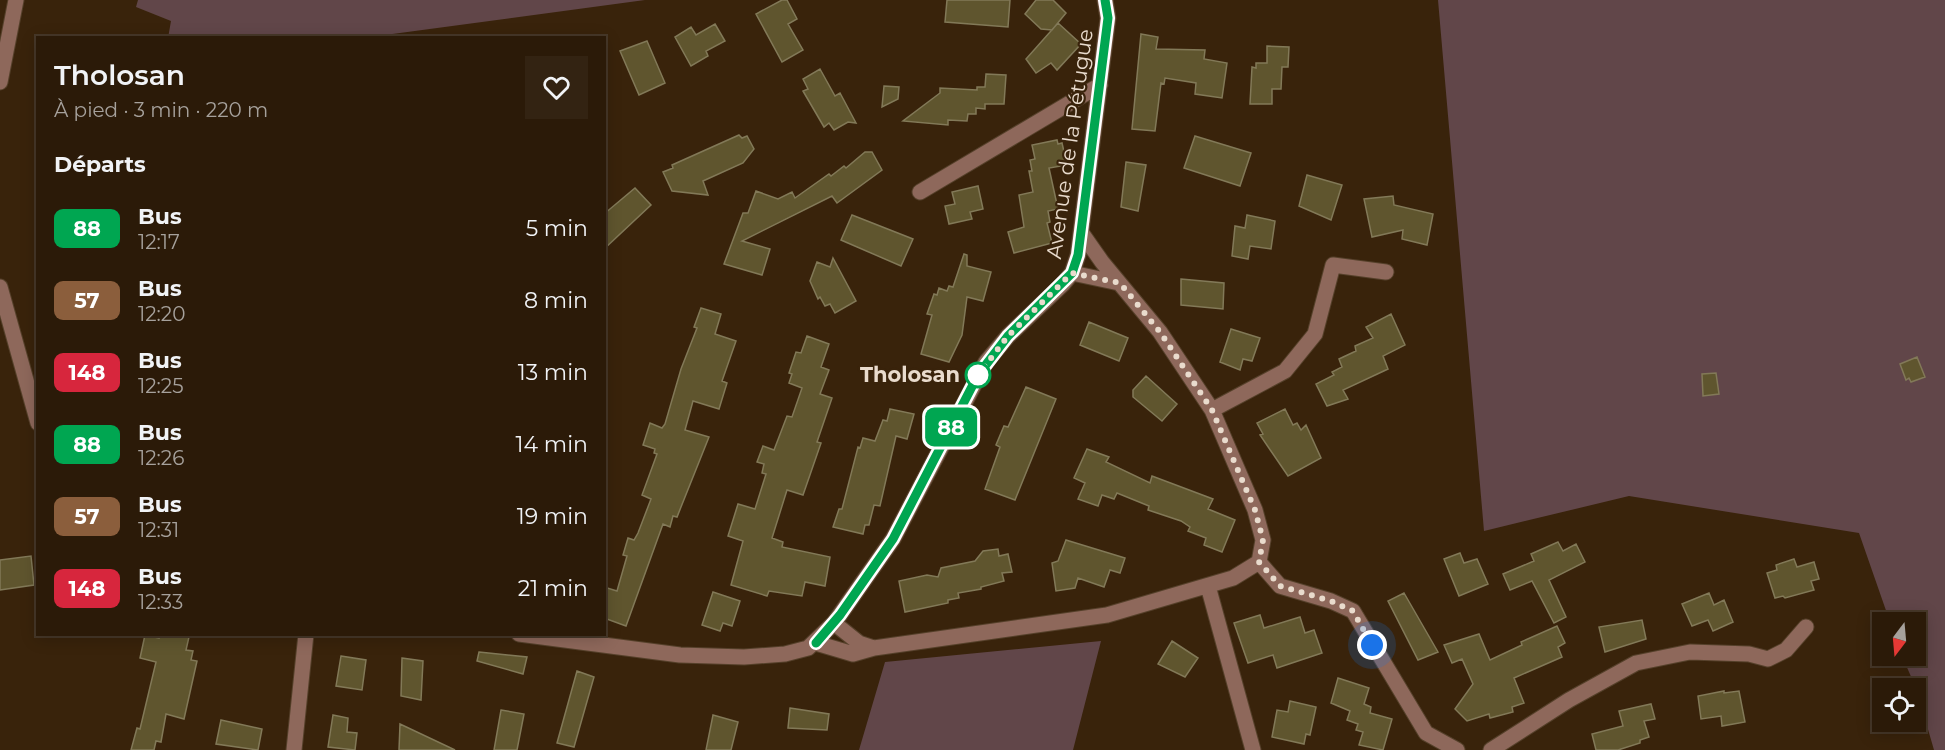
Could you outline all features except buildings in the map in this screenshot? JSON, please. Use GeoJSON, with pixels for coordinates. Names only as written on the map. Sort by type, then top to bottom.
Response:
{"type":"FeatureCollection","features":[{"type":"Feature","properties":{"kind":"street"},"geometry":{"type":"LineString","coordinates":[[0,82],[16,0]]}},
{"type":"Feature","properties":{"kind":"street","name":"Avenue de la Pétugue"},"geometry":{"type":"LineString","coordinates":[[816,643],[834,623],[893,539],[986,362],[1074,267],[1082,232],[1108,18],[1105,0]]}},
{"type":"Feature","properties":{"kind":"street"},"geometry":{"type":"LineString","coordinates":[[920,192],[1100,85]]}},
{"type":"Feature","properties":{"kind":"street"},"geometry":{"type":"LineString","coordinates":[[534,636],[680,655],[744,657],[785,654],[808,648],[816,643],[853,654],[874,648],[1107,615],[1233,578],[1259,562],[1263,540],[1255,510],[1212,410],[1160,332],[1102,262],[1082,232]]}},
{"type":"Feature","properties":{"kind":"street"},"geometry":{"type":"LineString","coordinates":[[1074,267],[1102,262]]}},
{"type":"Feature","properties":{"kind":"street"},"geometry":{"type":"LineString","coordinates":[[1212,410],[1285,371],[1315,334],[1333,265],[1386,272]]}},
{"type":"Feature","properties":{"kind":"street"},"geometry":{"type":"LineString","coordinates":[[1074,267],[1120,283]]}},
{"type":"Feature","properties":{"kind":"street"},"geometry":{"type":"LineString","coordinates":[[0,287],[36,416]]}},
{"type":"Feature","properties":{"kind":"street"},"geometry":{"type":"LineString","coordinates":[[1259,562],[1280,586],[1331,601],[1353,611],[1426,733],[1456,750]]}},
{"type":"Feature","properties":{"kind":"street"},"geometry":{"type":"LineString","coordinates":[[1208,586],[1253,750]]}},
{"type":"Feature","properties":{"kind":"street"},"geometry":{"type":"LineString","coordinates":[[834,623],[859,643],[874,648]]}},
{"type":"Feature","properties":{"kind":"street"},"geometry":{"type":"LineString","coordinates":[[1491,750],[1569,700],[1636,663],[1690,652],[1749,654],[1768,659],[1786,650],[1806,627]]}},
{"type":"Feature","properties":{"kind":"street"},"geometry":{"type":"LineString","coordinates":[[294,750],[306,636]]}},
{"type":"Feature","properties":{"kind":"shaded area"},"geometry":{"type":"Polygon","coordinates":[[[138,0],[645,0],[377,36],[168,36],[171,21],[136,7],[138,0]]]}},
{"type":"Feature","properties":{"kind":"shaded area"},"geometry":{"type":"Polygon","coordinates":[[[1438,0],[1945,0],[1945,750],[1934,750],[1926,722],[1926,678],[1912,678],[1906,666],[1926,666],[1926,612],[1887,612],[1859,533],[1629,496],[1484,531],[1438,0]]]}},
{"type":"Feature","properties":{"kind":"shaded area"},"geometry":{"type":"Polygon","coordinates":[[[1101,641],[1073,750],[859,750],[885,662],[1101,641]]]}},
{"type":"Feature","properties":{"kind":"bus line","name":"88"},"geometry":{"type":"LineString","coordinates":[[816,643],[840,615],[893,539],[986,362],[1008,336],[1072,273],[1078,255],[1108,18],[1105,0]]}},
{"type":"Feature","properties":{"kind":"place","name":"Tholosan"},"geometry":{"type":"Point","coordinates":[978,375]}},
{"type":"Feature","properties":{"kind":"route"},"geometry":{"type":"LineString","coordinates":[[978,375],[1008,336],[1072,273],[1088,274],[1120,283],[1160,332],[1212,410],[1255,510],[1263,540],[1259,562],[1280,586],[1331,601],[1353,611],[1372,645]]}}]}
